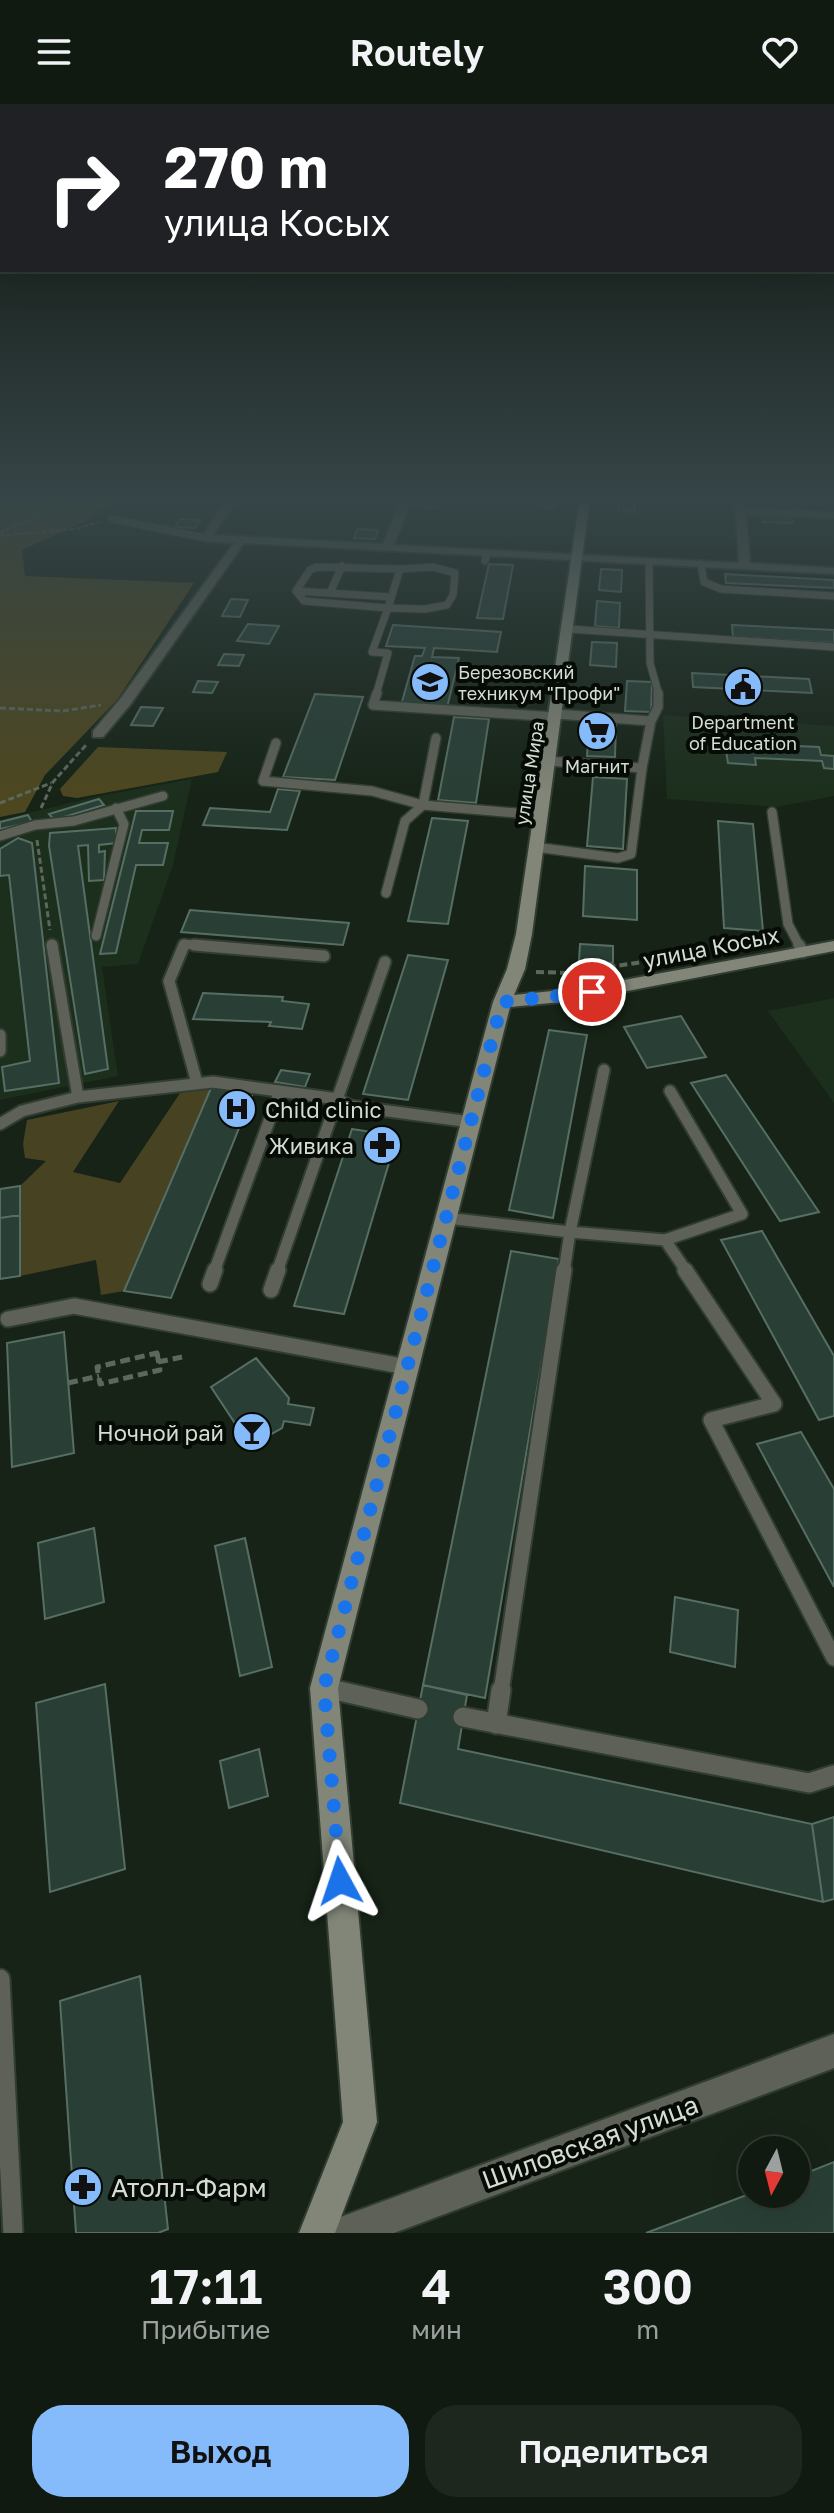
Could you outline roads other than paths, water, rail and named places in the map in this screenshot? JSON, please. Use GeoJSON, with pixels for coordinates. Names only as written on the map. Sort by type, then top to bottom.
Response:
{"type":"FeatureCollection","features":[{"type":"Feature","properties":{"kind":"street"},"geometry":{"type":"LineString","coordinates":[[98,734],[125,702],[200,597]]}},
{"type":"Feature","properties":{"kind":"street","name":"улица Мира"},"geometry":{"type":"LineString","coordinates":[[317,2233],[360,2122],[324,1688],[502,1002],[516,969],[524,934],[573,597]]}},
{"type":"Feature","properties":{"kind":"street","name":"улица Косых"},"geometry":{"type":"LineString","coordinates":[[502,1002],[581,994],[834,946]]}},
{"type":"Feature","properties":{"kind":"street","name":"Шиловская улица"},"geometry":{"type":"LineString","coordinates":[[346,2233],[834,2051]]}},
{"type":"Feature","properties":{"kind":"lane"},"geometry":{"type":"LineString","coordinates":[[301,597],[304,601],[388,608],[437,607],[447,605],[452,597]]}},
{"type":"Feature","properties":{"kind":"lane"},"geometry":{"type":"LineString","coordinates":[[391,597],[372,652],[388,653],[373,705],[651,721]]}},
{"type":"Feature","properties":{"kind":"lane"},"geometry":{"type":"LineString","coordinates":[[535,847],[618,858],[631,854],[642,768],[651,721],[657,714],[659,692],[650,663],[650,597]]}},
{"type":"Feature","properties":{"kind":"lane"},"geometry":{"type":"LineString","coordinates":[[569,629],[834,647]]}},
{"type":"Feature","properties":{"kind":"lane"},"geometry":{"type":"LineString","coordinates":[[386,893],[405,821],[423,805],[436,738]]}},
{"type":"Feature","properties":{"kind":"lane"},"geometry":{"type":"LineString","coordinates":[[276,743],[263,781],[372,791],[423,805],[540,815]]}},
{"type":"Feature","properties":{"kind":"lane"},"geometry":{"type":"LineString","coordinates":[[548,761],[642,768]]}},
{"type":"Feature","properties":{"kind":"lane"},"geometry":{"type":"LineString","coordinates":[[0,836],[35,825],[74,821],[163,796]]}},
{"type":"Feature","properties":{"kind":"lane"},"geometry":{"type":"LineString","coordinates":[[96,936],[124,824],[116,808]]}},
{"type":"Feature","properties":{"kind":"lane"},"geometry":{"type":"LineString","coordinates":[[772,812],[788,924],[803,952]]}},
{"type":"Feature","properties":{"kind":"lane"},"geometry":{"type":"LineString","coordinates":[[52,944],[78,1097]]}},
{"type":"Feature","properties":{"kind":"lane"},"geometry":{"type":"LineString","coordinates":[[197,1083],[169,981],[184,944],[324,956]]}},
{"type":"Feature","properties":{"kind":"lane"},"geometry":{"type":"LineString","coordinates":[[271,1290],[385,962]]}},
{"type":"Feature","properties":{"kind":"lane"},"geometry":{"type":"LineString","coordinates":[[0,1035],[0,1051]]}},
{"type":"Feature","properties":{"kind":"lane"},"geometry":{"type":"LineString","coordinates":[[496,1724],[570,1232],[604,1070]]}},
{"type":"Feature","properties":{"kind":"lane"},"geometry":{"type":"LineString","coordinates":[[0,1122],[22,1111],[78,1097],[213,1082],[338,1099],[350,1106],[471,1122]]}},
{"type":"Feature","properties":{"kind":"lane"},"geometry":{"type":"LineString","coordinates":[[210,1284],[280,1091]]}},
{"type":"Feature","properties":{"kind":"lane"},"geometry":{"type":"LineString","coordinates":[[446,1218],[665,1240],[742,1214],[670,1091]]}},
{"type":"Feature","properties":{"kind":"lane"},"geometry":{"type":"LineString","coordinates":[[665,1240],[774,1404],[711,1420],[834,1658]]}},
{"type":"Feature","properties":{"kind":"lane"},"geometry":{"type":"LineString","coordinates":[[8,1319],[74,1306],[407,1367]]}},
{"type":"Feature","properties":{"kind":"lane"},"geometry":{"type":"LineString","coordinates":[[324,1688],[418,1709]]}},
{"type":"Feature","properties":{"kind":"lane"},"geometry":{"type":"LineString","coordinates":[[463,1717],[809,1783],[834,1775]]}},
{"type":"Feature","properties":{"kind":"lane"},"geometry":{"type":"LineString","coordinates":[[0,1979],[13,2233]]}},
{"type":"Feature","properties":{"kind":"place","name":"Березовский техникум \"Профи\""},"geometry":{"type":"Point","coordinates":[430,682]}},
{"type":"Feature","properties":{"kind":"place","name":"Department of Education"},"geometry":{"type":"Point","coordinates":[743,687]}},
{"type":"Feature","properties":{"kind":"place","name":"Магнит"},"geometry":{"type":"Point","coordinates":[597,731]}},
{"type":"Feature","properties":{"kind":"place","name":"Child clinic"},"geometry":{"type":"Point","coordinates":[237,1109]}},
{"type":"Feature","properties":{"kind":"place","name":"Живика"},"geometry":{"type":"Point","coordinates":[382,1145]}},
{"type":"Feature","properties":{"kind":"place","name":"Ночной рай"},"geometry":{"type":"Point","coordinates":[252,1432]}},
{"type":"Feature","properties":{"kind":"place","name":"Атолл-Фарм"},"geometry":{"type":"Point","coordinates":[83,2187]}}]}
